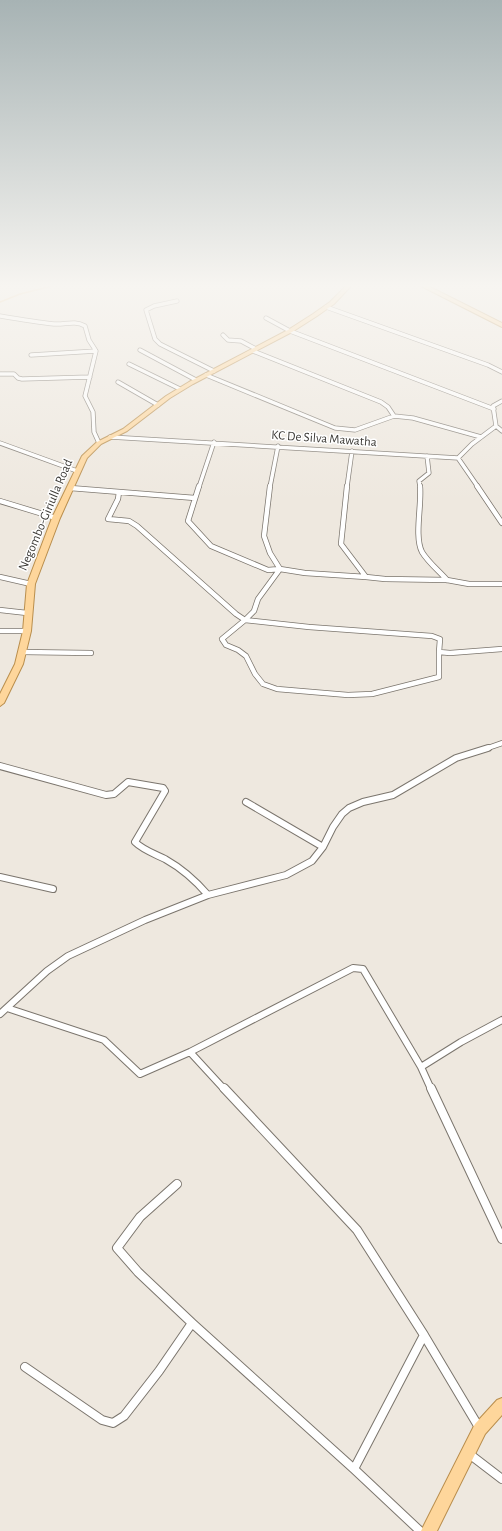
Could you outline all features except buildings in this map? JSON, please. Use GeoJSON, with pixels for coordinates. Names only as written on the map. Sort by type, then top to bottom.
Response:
{"type":"FeatureCollection","features":[{"type":"Feature","properties":{"kind":"main road","name":"Negombo-Giriulla Road"},"geometry":{"type":"LineString","coordinates":[[0,703],[19,664],[27,631],[27,613],[31,584],[56,518],[84,457],[99,443],[125,430],[180,390],[240,357]]}},
{"type":"Feature","properties":{"kind":"main road"},"geometry":{"type":"LineString","coordinates":[[429,1531],[480,1430],[502,1405]]}},
{"type":"Feature","properties":{"kind":"street"},"geometry":{"type":"LineString","coordinates":[[95,357],[85,396],[94,412],[92,430],[99,443]]}},
{"type":"Feature","properties":{"kind":"street"},"geometry":{"type":"LineString","coordinates":[[154,357],[196,380]]}},
{"type":"Feature","properties":{"kind":"street"},"geometry":{"type":"LineString","coordinates":[[187,357],[214,371]]}},
{"type":"Feature","properties":{"kind":"street"},"geometry":{"type":"LineString","coordinates":[[272,357],[381,402],[388,407],[394,416]]}},
{"type":"Feature","properties":{"kind":"street"},"geometry":{"type":"LineString","coordinates":[[359,357],[494,409]]}},
{"type":"Feature","properties":{"kind":"street"},"geometry":{"type":"LineString","coordinates":[[467,357],[502,372]]}},
{"type":"Feature","properties":{"kind":"street"},"geometry":{"type":"LineString","coordinates":[[130,364],[180,390]]}},
{"type":"Feature","properties":{"kind":"street"},"geometry":{"type":"LineString","coordinates":[[0,374],[14,374],[18,378],[90,377]]}},
{"type":"Feature","properties":{"kind":"street"},"geometry":{"type":"LineString","coordinates":[[206,375],[335,428],[355,430],[394,416],[413,418],[482,437]]}},
{"type":"Feature","properties":{"kind":"street"},"geometry":{"type":"LineString","coordinates":[[118,382],[158,405]]}},
{"type":"Feature","properties":{"kind":"street"},"geometry":{"type":"LineString","coordinates":[[502,401],[493,406],[496,426],[502,431]]}},
{"type":"Feature","properties":{"kind":"street"},"geometry":{"type":"LineString","coordinates":[[496,426],[472,444],[458,458],[502,523]]}},
{"type":"Feature","properties":{"kind":"street","name":"KC De Silva Mawatha"},"geometry":{"type":"LineString","coordinates":[[110,437],[214,442],[458,458]]}},
{"type":"Feature","properties":{"kind":"street"},"geometry":{"type":"LineString","coordinates":[[214,442],[188,521],[211,546],[268,570],[280,569],[305,573],[384,579],[448,580],[469,584],[502,584]]}},
{"type":"Feature","properties":{"kind":"street"},"geometry":{"type":"LineString","coordinates":[[0,443],[77,471]]}},
{"type":"Feature","properties":{"kind":"street"},"geometry":{"type":"LineString","coordinates":[[278,446],[264,536],[270,553],[280,569]]}},
{"type":"Feature","properties":{"kind":"street"},"geometry":{"type":"LineString","coordinates":[[352,451],[346,492],[342,544],[366,577]]}},
{"type":"Feature","properties":{"kind":"street"},"geometry":{"type":"LineString","coordinates":[[427,456],[429,473],[419,481],[421,495],[419,536],[422,551],[448,580]]}},
{"type":"Feature","properties":{"kind":"street"},"geometry":{"type":"LineString","coordinates":[[70,488],[195,498]]}},
{"type":"Feature","properties":{"kind":"street"},"geometry":{"type":"LineString","coordinates":[[119,492],[118,498],[108,519],[129,521],[137,526],[236,614],[245,620],[432,636],[440,639],[439,677],[372,694],[348,695],[277,690],[263,684],[255,674],[246,656],[238,650],[226,645],[222,639],[245,620],[254,611],[258,599],[280,569]]}},
{"type":"Feature","properties":{"kind":"street"},"geometry":{"type":"LineString","coordinates":[[0,501],[56,518]]}},
{"type":"Feature","properties":{"kind":"street"},"geometry":{"type":"LineString","coordinates":[[0,577],[31,584]]}},
{"type":"Feature","properties":{"kind":"street"},"geometry":{"type":"LineString","coordinates":[[0,610],[27,613]]}},
{"type":"Feature","properties":{"kind":"street"},"geometry":{"type":"LineString","coordinates":[[0,631],[27,631]]}},
{"type":"Feature","properties":{"kind":"street"},"geometry":{"type":"LineString","coordinates":[[440,652],[450,653],[502,649]]}},
{"type":"Feature","properties":{"kind":"street"},"geometry":{"type":"LineString","coordinates":[[22,652],[91,653]]}},
{"type":"Feature","properties":{"kind":"street"},"geometry":{"type":"LineString","coordinates":[[0,1014],[47,971],[68,956],[145,920],[208,895],[286,875],[312,860],[323,847],[333,827],[349,808],[362,802],[393,795],[456,758],[502,743]]}},
{"type":"Feature","properties":{"kind":"street"},"geometry":{"type":"LineString","coordinates":[[0,766],[106,795],[114,794],[128,782],[163,788],[165,791],[135,842],[138,846],[160,856],[198,883],[208,895]]}},
{"type":"Feature","properties":{"kind":"street"},"geometry":{"type":"LineString","coordinates":[[246,802],[323,847]]}},
{"type":"Feature","properties":{"kind":"street"},"geometry":{"type":"LineString","coordinates":[[0,877],[53,889]]}},
{"type":"Feature","properties":{"kind":"street"},"geometry":{"type":"LineString","coordinates":[[7,1008],[104,1040],[140,1074],[190,1052],[353,968],[363,969],[421,1067],[502,1239]]}},
{"type":"Feature","properties":{"kind":"street"},"geometry":{"type":"LineString","coordinates":[[421,1067],[461,1042],[502,1020]]}},
{"type":"Feature","properties":{"kind":"street"},"geometry":{"type":"LineString","coordinates":[[190,1052],[357,1230],[424,1335],[480,1430]]}},
{"type":"Feature","properties":{"kind":"street"},"geometry":{"type":"LineString","coordinates":[[177,1184],[140,1217],[117,1248],[138,1272],[192,1323],[354,1469],[420,1531]]}},
{"type":"Feature","properties":{"kind":"street"},"geometry":{"type":"LineString","coordinates":[[25,1367],[102,1420],[113,1422],[124,1416],[155,1377],[192,1323]]}},
{"type":"Feature","properties":{"kind":"street"},"geometry":{"type":"LineString","coordinates":[[354,1469],[424,1335]]}},
{"type":"Feature","properties":{"kind":"street"},"geometry":{"type":"LineString","coordinates":[[468,1453],[502,1479]]}}]}
